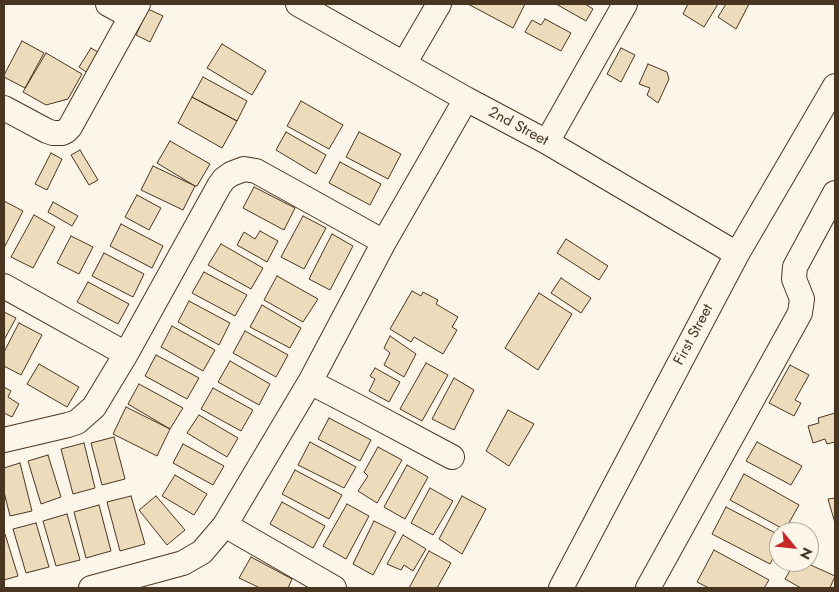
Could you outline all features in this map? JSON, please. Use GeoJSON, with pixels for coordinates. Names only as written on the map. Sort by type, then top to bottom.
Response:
{"type":"FeatureCollection","features":[{"type":"Feature","properties":{"kind":"street"},"geometry":{"type":"LineString","coordinates":[[4,108],[53,133],[62,133],[70,127],[134,10],[108,4]]}},
{"type":"Feature","properties":{"kind":"street","name":"2nd Street"},"geometry":{"type":"LineString","coordinates":[[298,4],[466,100],[547,142],[737,254]]}},
{"type":"Feature","properties":{"kind":"street"},"geometry":{"type":"LineString","coordinates":[[404,64],[439,4]]}},
{"type":"Feature","properties":{"kind":"street"},"geometry":{"type":"LineString","coordinates":[[547,142],[625,4]]}},
{"type":"Feature","properties":{"kind":"street","name":"First Street"},"geometry":{"type":"LineString","coordinates":[[561,588],[737,254],[835,86]]}},
{"type":"Feature","properties":{"kind":"street"},"geometry":{"type":"LineString","coordinates":[[91,588],[183,563],[202,552],[225,525],[310,382],[384,242],[466,100]]}},
{"type":"Feature","properties":{"kind":"street"},"geometry":{"type":"LineString","coordinates":[[4,440],[68,425],[86,416],[126,354],[219,186],[230,174],[244,170],[256,171],[384,242]]}},
{"type":"Feature","properties":{"kind":"street"},"geometry":{"type":"LineString","coordinates":[[648,588],[800,313],[802,299],[794,278],[795,267],[835,193]]}},
{"type":"Feature","properties":{"kind":"street"},"geometry":{"type":"LineString","coordinates":[[4,286],[126,354]]}},
{"type":"Feature","properties":{"kind":"street"},"geometry":{"type":"LineString","coordinates":[[310,382],[452,457]]}},
{"type":"Feature","properties":{"kind":"street"},"geometry":{"type":"LineString","coordinates":[[225,525],[334,588]]}},
{"type":"Feature","properties":{"kind":"building"},"geometry":{"type":"Polygon","coordinates":[[[468,4],[525,4],[513,28],[468,4]]]}},
{"type":"Feature","properties":{"kind":"building"},"geometry":{"type":"Polygon","coordinates":[[[556,4],[585,4],[593,9],[586,21],[556,4]]]}},
{"type":"Feature","properties":{"kind":"building"},"geometry":{"type":"Polygon","coordinates":[[[688,4],[718,4],[704,27],[683,14],[688,4]]]}},
{"type":"Feature","properties":{"kind":"building"},"geometry":{"type":"Polygon","coordinates":[[[726,4],[749,4],[736,29],[718,17],[726,4]]]}},
{"type":"Feature","properties":{"kind":"building"},"geometry":{"type":"Polygon","coordinates":[[[148,9],[163,16],[150,42],[136,35],[148,9]]]}},
{"type":"Feature","properties":{"kind":"building"},"geometry":{"type":"Polygon","coordinates":[[[545,19],[571,33],[561,51],[525,32],[532,20],[541,25],[545,19]]]}},
{"type":"Feature","properties":{"kind":"building"},"geometry":{"type":"Polygon","coordinates":[[[22,41],[44,53],[25,88],[4,77],[22,41]]]}},
{"type":"Feature","properties":{"kind":"building"},"geometry":{"type":"Polygon","coordinates":[[[222,44],[266,71],[252,95],[207,68],[222,44]]]}},
{"type":"Feature","properties":{"kind":"building"},"geometry":{"type":"Polygon","coordinates":[[[91,48],[101,54],[89,74],[79,67],[91,48]]]}},
{"type":"Feature","properties":{"kind":"building"},"geometry":{"type":"Polygon","coordinates":[[[621,48],[635,55],[621,82],[607,74],[621,48]]]}},
{"type":"Feature","properties":{"kind":"building"},"geometry":{"type":"Polygon","coordinates":[[[46,53],[82,74],[68,99],[46,105],[23,92],[46,53]]]}},
{"type":"Feature","properties":{"kind":"building"},"geometry":{"type":"Polygon","coordinates":[[[648,64],[667,72],[669,79],[658,103],[647,95],[650,88],[639,84],[648,64]]]}},
{"type":"Feature","properties":{"kind":"building"},"geometry":{"type":"Polygon","coordinates":[[[203,77],[247,101],[237,121],[192,97],[203,77]]]}},
{"type":"Feature","properties":{"kind":"building"},"geometry":{"type":"Polygon","coordinates":[[[192,97],[237,121],[222,148],[178,123],[192,97]]]}},
{"type":"Feature","properties":{"kind":"building"},"geometry":{"type":"Polygon","coordinates":[[[301,101],[343,125],[329,149],[287,126],[301,101]]]}},
{"type":"Feature","properties":{"kind":"building"},"geometry":{"type":"Polygon","coordinates":[[[286,132],[326,155],[316,174],[276,150],[286,132]]]}},
{"type":"Feature","properties":{"kind":"building"},"geometry":{"type":"Polygon","coordinates":[[[359,132],[401,154],[388,179],[346,157],[359,132]]]}},
{"type":"Feature","properties":{"kind":"building"},"geometry":{"type":"Polygon","coordinates":[[[170,141],[210,164],[197,186],[157,163],[170,141]]]}},
{"type":"Feature","properties":{"kind":"building"},"geometry":{"type":"Polygon","coordinates":[[[80,150],[98,180],[89,185],[71,155],[80,150]]]}},
{"type":"Feature","properties":{"kind":"building"},"geometry":{"type":"Polygon","coordinates":[[[51,153],[62,159],[47,190],[35,184],[51,153]]]}},
{"type":"Feature","properties":{"kind":"building"},"geometry":{"type":"Polygon","coordinates":[[[340,162],[381,184],[370,205],[329,183],[340,162]]]}},
{"type":"Feature","properties":{"kind":"building"},"geometry":{"type":"Polygon","coordinates":[[[153,166],[195,186],[183,210],[141,190],[153,166]]]}},
{"type":"Feature","properties":{"kind":"building"},"geometry":{"type":"Polygon","coordinates":[[[254,187],[295,208],[284,230],[243,208],[254,187]]]}},
{"type":"Feature","properties":{"kind":"building"},"geometry":{"type":"Polygon","coordinates":[[[137,195],[161,208],[149,230],[125,217],[137,195]]]}},
{"type":"Feature","properties":{"kind":"building"},"geometry":{"type":"Polygon","coordinates":[[[4,201],[23,211],[4,248],[4,201]]]}},
{"type":"Feature","properties":{"kind":"building"},"geometry":{"type":"Polygon","coordinates":[[[53,202],[78,216],[72,226],[48,212],[53,202]]]}},
{"type":"Feature","properties":{"kind":"building"},"geometry":{"type":"Polygon","coordinates":[[[34,215],[55,227],[33,268],[11,257],[34,215]]]}},
{"type":"Feature","properties":{"kind":"building"},"geometry":{"type":"Polygon","coordinates":[[[303,216],[326,228],[304,269],[281,257],[303,216]]]}},
{"type":"Feature","properties":{"kind":"building"},"geometry":{"type":"Polygon","coordinates":[[[121,224],[163,246],[152,268],[110,246],[121,224]]]}},
{"type":"Feature","properties":{"kind":"building"},"geometry":{"type":"Polygon","coordinates":[[[260,231],[278,241],[267,262],[237,245],[244,232],[255,239],[260,231]]]}},
{"type":"Feature","properties":{"kind":"building"},"geometry":{"type":"Polygon","coordinates":[[[332,234],[353,246],[330,290],[309,279],[332,234]]]}},
{"type":"Feature","properties":{"kind":"building"},"geometry":{"type":"Polygon","coordinates":[[[71,236],[93,247],[79,274],[57,263],[71,236]]]}},
{"type":"Feature","properties":{"kind":"building"},"geometry":{"type":"Polygon","coordinates":[[[566,239],[608,266],[599,280],[557,253],[566,239]]]}},
{"type":"Feature","properties":{"kind":"building"},"geometry":{"type":"Polygon","coordinates":[[[221,244],[263,268],[251,289],[208,265],[221,244]]]}},
{"type":"Feature","properties":{"kind":"building"},"geometry":{"type":"Polygon","coordinates":[[[104,253],[144,274],[133,297],[92,276],[104,253]]]}},
{"type":"Feature","properties":{"kind":"building"},"geometry":{"type":"Polygon","coordinates":[[[204,272],[247,295],[235,316],[192,293],[204,272]]]}},
{"type":"Feature","properties":{"kind":"building"},"geometry":{"type":"Polygon","coordinates":[[[277,276],[318,299],[303,322],[264,300],[277,276]]]}},
{"type":"Feature","properties":{"kind":"building"},"geometry":{"type":"Polygon","coordinates":[[[561,278],[591,298],[581,313],[551,293],[561,278]]]}},
{"type":"Feature","properties":{"kind":"building"},"geometry":{"type":"Polygon","coordinates":[[[88,282],[129,304],[118,324],[77,302],[88,282]]]}},
{"type":"Feature","properties":{"kind":"building"},"geometry":{"type":"Polygon","coordinates":[[[412,291],[421,296],[423,292],[438,300],[436,304],[458,317],[452,327],[457,330],[443,354],[414,337],[411,342],[390,329],[412,291]]]}},
{"type":"Feature","properties":{"kind":"building"},"geometry":{"type":"Polygon","coordinates":[[[539,293],[572,314],[538,370],[505,348],[539,293]]]}},
{"type":"Feature","properties":{"kind":"building"},"geometry":{"type":"Polygon","coordinates":[[[189,301],[230,323],[219,345],[178,322],[189,301]]]}},
{"type":"Feature","properties":{"kind":"building"},"geometry":{"type":"Polygon","coordinates":[[[262,305],[301,328],[290,348],[250,327],[262,305]]]}},
{"type":"Feature","properties":{"kind":"building"},"geometry":{"type":"Polygon","coordinates":[[[4,312],[16,318],[4,340],[4,312]]]}},
{"type":"Feature","properties":{"kind":"building"},"geometry":{"type":"Polygon","coordinates":[[[19,323],[42,335],[21,375],[4,366],[4,352],[19,323]]]}},
{"type":"Feature","properties":{"kind":"building"},"geometry":{"type":"Polygon","coordinates":[[[172,326],[215,350],[203,371],[161,347],[172,326]]]}},
{"type":"Feature","properties":{"kind":"building"},"geometry":{"type":"Polygon","coordinates":[[[245,331],[288,355],[276,377],[233,353],[245,331]]]}},
{"type":"Feature","properties":{"kind":"building"},"geometry":{"type":"Polygon","coordinates":[[[390,336],[416,354],[404,377],[384,365],[390,353],[384,348],[390,336]]]}},
{"type":"Feature","properties":{"kind":"building"},"geometry":{"type":"Polygon","coordinates":[[[156,355],[199,378],[187,399],[145,376],[156,355]]]}},
{"type":"Feature","properties":{"kind":"building"},"geometry":{"type":"Polygon","coordinates":[[[230,361],[270,384],[259,405],[218,382],[230,361]]]}},
{"type":"Feature","properties":{"kind":"building"},"geometry":{"type":"Polygon","coordinates":[[[426,363],[448,375],[422,421],[400,409],[426,363]]]}},
{"type":"Feature","properties":{"kind":"building"},"geometry":{"type":"Polygon","coordinates":[[[39,364],[79,387],[67,407],[27,384],[39,364]]]}},
{"type":"Feature","properties":{"kind":"building"},"geometry":{"type":"Polygon","coordinates":[[[790,365],[809,375],[795,400],[801,403],[794,416],[769,403],[790,365]]]}},
{"type":"Feature","properties":{"kind":"building"},"geometry":{"type":"Polygon","coordinates":[[[375,368],[400,382],[389,402],[369,391],[375,379],[370,376],[375,368]]]}},
{"type":"Feature","properties":{"kind":"building"},"geometry":{"type":"Polygon","coordinates":[[[454,378],[474,390],[454,430],[432,419],[454,378]]]}},
{"type":"Feature","properties":{"kind":"building"},"geometry":{"type":"Polygon","coordinates":[[[139,384],[183,408],[170,429],[128,404],[139,384]]]}},
{"type":"Feature","properties":{"kind":"building"},"geometry":{"type":"Polygon","coordinates":[[[4,387],[11,391],[8,397],[19,404],[12,417],[4,413],[4,387]]]}},
{"type":"Feature","properties":{"kind":"building"},"geometry":{"type":"Polygon","coordinates":[[[213,388],[253,410],[241,431],[201,409],[213,388]]]}},
{"type":"Feature","properties":{"kind":"building"},"geometry":{"type":"Polygon","coordinates":[[[126,407],[170,429],[157,456],[113,434],[126,407]]]}},
{"type":"Feature","properties":{"kind":"building"},"geometry":{"type":"Polygon","coordinates":[[[508,410],[534,424],[509,466],[486,451],[508,410]]]}},
{"type":"Feature","properties":{"kind":"building"},"geometry":{"type":"Polygon","coordinates":[[[835,413],[835,442],[827,444],[825,439],[813,443],[808,426],[819,423],[818,418],[835,413]]]}},
{"type":"Feature","properties":{"kind":"building"},"geometry":{"type":"Polygon","coordinates":[[[199,415],[238,438],[227,457],[187,433],[199,415]]]}},
{"type":"Feature","properties":{"kind":"building"},"geometry":{"type":"Polygon","coordinates":[[[329,418],[371,440],[360,461],[318,439],[329,418]]]}},
{"type":"Feature","properties":{"kind":"building"},"geometry":{"type":"Polygon","coordinates":[[[114,437],[125,479],[102,485],[91,443],[114,437]]]}},
{"type":"Feature","properties":{"kind":"building"},"geometry":{"type":"Polygon","coordinates":[[[310,442],[356,467],[344,488],[298,465],[310,442]]]}},
{"type":"Feature","properties":{"kind":"building"},"geometry":{"type":"Polygon","coordinates":[[[757,442],[802,466],[791,485],[746,461],[757,442]]]}},
{"type":"Feature","properties":{"kind":"building"},"geometry":{"type":"Polygon","coordinates":[[[84,443],[95,488],[73,494],[61,449],[84,443]]]}},
{"type":"Feature","properties":{"kind":"building"},"geometry":{"type":"Polygon","coordinates":[[[183,444],[224,466],[213,485],[173,463],[183,444]]]}},
{"type":"Feature","properties":{"kind":"building"},"geometry":{"type":"Polygon","coordinates":[[[378,447],[402,460],[377,503],[358,491],[368,476],[364,472],[378,447]]]}},
{"type":"Feature","properties":{"kind":"building"},"geometry":{"type":"Polygon","coordinates":[[[48,455],[61,497],[41,504],[28,461],[48,455]]]}},
{"type":"Feature","properties":{"kind":"building"},"geometry":{"type":"Polygon","coordinates":[[[20,463],[32,511],[10,516],[4,492],[4,468],[20,463]]]}},
{"type":"Feature","properties":{"kind":"building"},"geometry":{"type":"Polygon","coordinates":[[[407,465],[428,477],[405,519],[384,507],[407,465]]]}},
{"type":"Feature","properties":{"kind":"building"},"geometry":{"type":"Polygon","coordinates":[[[295,470],[342,495],[329,519],[282,494],[295,470]]]}},
{"type":"Feature","properties":{"kind":"building"},"geometry":{"type":"Polygon","coordinates":[[[744,474],[799,505],[789,522],[770,522],[730,500],[744,474]]]}},
{"type":"Feature","properties":{"kind":"building"},"geometry":{"type":"Polygon","coordinates":[[[175,475],[207,494],[194,515],[162,496],[175,475]]]}},
{"type":"Feature","properties":{"kind":"building"},"geometry":{"type":"Polygon","coordinates":[[[430,488],[453,501],[433,535],[411,523],[430,488]]]}},
{"type":"Feature","properties":{"kind":"building"},"geometry":{"type":"Polygon","coordinates":[[[131,496],[145,544],[120,551],[107,502],[131,496]]]}},
{"type":"Feature","properties":{"kind":"building"},"geometry":{"type":"Polygon","coordinates":[[[156,496],[185,530],[167,545],[139,510],[156,496]]]}},
{"type":"Feature","properties":{"kind":"building"},"geometry":{"type":"Polygon","coordinates":[[[462,496],[486,509],[462,554],[439,539],[462,496]]]}},
{"type":"Feature","properties":{"kind":"building"},"geometry":{"type":"Polygon","coordinates":[[[835,498],[835,523],[828,499],[835,498]]]}},
{"type":"Feature","properties":{"kind":"building"},"geometry":{"type":"Polygon","coordinates":[[[282,502],[325,526],[313,548],[270,524],[282,502]]]}},
{"type":"Feature","properties":{"kind":"building"},"geometry":{"type":"Polygon","coordinates":[[[347,504],[369,516],[346,559],[323,546],[347,504]]]}},
{"type":"Feature","properties":{"kind":"building"},"geometry":{"type":"Polygon","coordinates":[[[99,505],[111,551],[86,558],[74,512],[99,505]]]}},
{"type":"Feature","properties":{"kind":"building"},"geometry":{"type":"Polygon","coordinates":[[[726,507],[769,530],[769,563],[712,534],[726,507]]]}},
{"type":"Feature","properties":{"kind":"building"},"geometry":{"type":"Polygon","coordinates":[[[67,514],[80,560],[56,566],[43,521],[67,514]]]}},
{"type":"Feature","properties":{"kind":"building"},"geometry":{"type":"Polygon","coordinates":[[[374,521],[396,532],[373,575],[353,564],[374,521]]]}},
{"type":"Feature","properties":{"kind":"building"},"geometry":{"type":"Polygon","coordinates":[[[36,523],[49,567],[26,573],[13,529],[36,523]]]}},
{"type":"Feature","properties":{"kind":"building"},"geometry":{"type":"Polygon","coordinates":[[[4,534],[18,576],[4,580],[4,534]]]}},
{"type":"Feature","properties":{"kind":"building"},"geometry":{"type":"Polygon","coordinates":[[[403,535],[426,549],[413,571],[404,565],[401,570],[387,564],[403,535]]]}},
{"type":"Feature","properties":{"kind":"building"},"geometry":{"type":"Polygon","coordinates":[[[714,550],[769,580],[764,588],[709,588],[697,582],[714,550]]]}},
{"type":"Feature","properties":{"kind":"building"},"geometry":{"type":"Polygon","coordinates":[[[429,551],[451,563],[437,588],[409,588],[429,551]]]}},
{"type":"Feature","properties":{"kind":"building"},"geometry":{"type":"Polygon","coordinates":[[[251,557],[292,579],[288,588],[260,588],[239,578],[251,557]]]}},
{"type":"Feature","properties":{"kind":"building"},"geometry":{"type":"Polygon","coordinates":[[[819,569],[835,576],[830,588],[801,588],[785,579],[789,572],[819,572],[819,569]]]}}]}
